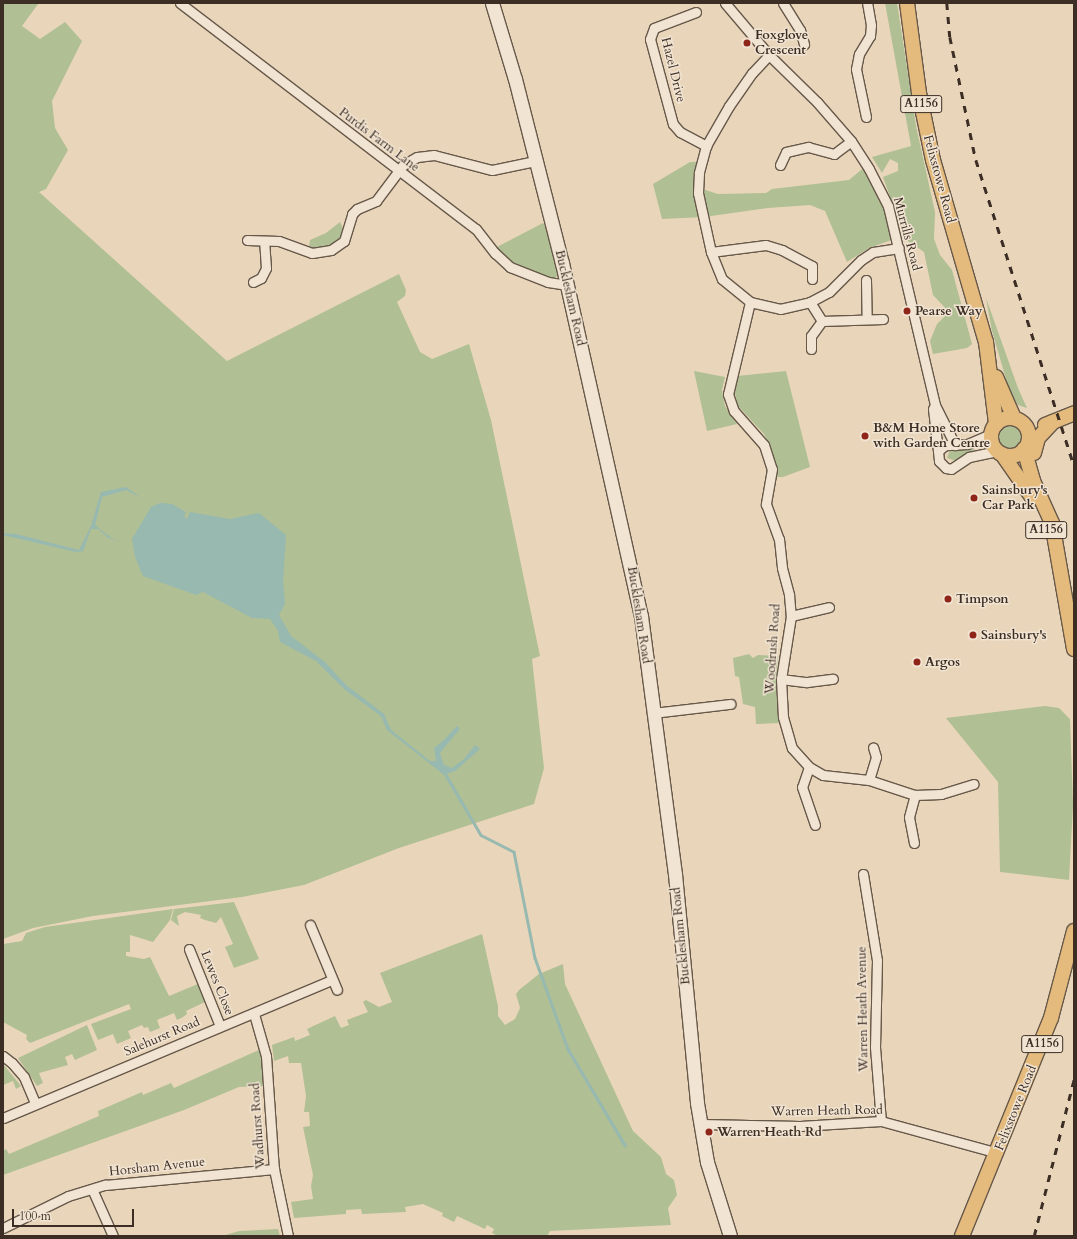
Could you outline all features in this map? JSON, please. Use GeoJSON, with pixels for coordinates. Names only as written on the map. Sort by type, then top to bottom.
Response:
{"type":"FeatureCollection","features":[{"type":"Feature","properties":{"kind":"main road","name":"Felixstowe Road"},"geometry":{"type":"LineString","coordinates":[[908,3],[919,93],[933,160],[988,352],[1005,401],[1015,418]]}},
{"type":"Feature","properties":{"kind":"main road","name":"Felixstowe Road"},"geometry":{"type":"LineString","coordinates":[[988,352],[993,429]]}},
{"type":"Feature","properties":{"kind":"main road"},"geometry":{"type":"LineString","coordinates":[[1071,414],[1038,429],[1014,455],[1000,452],[994,446],[993,429],[1007,418],[1040,421],[1071,414]]}},
{"type":"Feature","properties":{"kind":"main road"},"geometry":{"type":"LineString","coordinates":[[1015,418],[1026,426],[1026,443]]}},
{"type":"Feature","properties":{"kind":"main road"},"geometry":{"type":"LineString","coordinates":[[1052,523],[1034,454],[1038,438],[1053,422]]}},
{"type":"Feature","properties":{"kind":"main road","name":"A1156"},"geometry":{"type":"LineString","coordinates":[[1026,443],[1033,481],[1052,523],[1074,649]]}},
{"type":"Feature","properties":{"kind":"main road","name":"A1156"},"geometry":{"type":"LineString","coordinates":[[1000,452],[1035,503],[1063,581]]}},
{"type":"Feature","properties":{"kind":"main road","name":"Felixstowe Road"},"geometry":{"type":"LineString","coordinates":[[962,1236],[998,1153],[1054,1010],[1074,931]]}},
{"type":"Feature","properties":{"kind":"street","name":"Purdis Farm Lane"},"geometry":{"type":"LineString","coordinates":[[180,3],[397,171],[476,229],[495,253],[510,267],[548,282],[566,285]]}},
{"type":"Feature","properties":{"kind":"street","name":"Bucklesham Road"},"geometry":{"type":"LineString","coordinates":[[492,3],[515,79],[566,285],[636,587],[676,882],[700,1124],[707,1162],[730,1236]]}},
{"type":"Feature","properties":{"kind":"street","name":"Murrills Road"},"geometry":{"type":"LineString","coordinates":[[725,3],[769,55],[817,102],[851,141],[888,206],[935,405],[954,445]]}},
{"type":"Feature","properties":{"kind":"street"},"geometry":{"type":"LineString","coordinates":[[783,3],[800,30],[804,44]]}},
{"type":"Feature","properties":{"kind":"street"},"geometry":{"type":"LineString","coordinates":[[866,117],[856,69],[859,54],[870,36],[871,25],[867,3]]}},
{"type":"Feature","properties":{"kind":"street","name":"Hazel Drive"},"geometry":{"type":"LineString","coordinates":[[696,12],[658,25],[654,28],[650,39],[673,124],[680,132],[706,146]]}},
{"type":"Feature","properties":{"kind":"street"},"geometry":{"type":"LineString","coordinates":[[769,55],[752,73],[706,146],[699,173],[698,193],[711,252],[722,279],[750,302],[780,309],[810,302],[829,292],[867,256],[885,249],[899,248]]}},
{"type":"Feature","properties":{"kind":"street"},"geometry":{"type":"LineString","coordinates":[[780,165],[786,152],[808,147],[834,154],[851,141]]}},
{"type":"Feature","properties":{"kind":"street"},"geometry":{"type":"LineString","coordinates":[[247,240],[290,244],[312,253],[331,250],[344,240],[352,214],[357,209],[376,201],[397,171],[411,159],[424,155],[434,155],[492,170],[535,161]]}},
{"type":"Feature","properties":{"kind":"street"},"geometry":{"type":"LineString","coordinates":[[253,282],[261,278],[266,268],[264,241]]}},
{"type":"Feature","properties":{"kind":"street"},"geometry":{"type":"LineString","coordinates":[[711,252],[766,245],[782,250],[812,266],[812,279]]}},
{"type":"Feature","properties":{"kind":"street"},"geometry":{"type":"LineString","coordinates":[[866,280],[867,319]]}},
{"type":"Feature","properties":{"kind":"street","name":"Woodrush Road"},"geometry":{"type":"LineString","coordinates":[[750,302],[728,394],[734,411],[764,445],[772,469],[766,504],[779,539],[791,616],[781,679],[785,730],[792,748],[809,768],[823,776],[869,780],[915,795],[940,794],[974,784]]}},
{"type":"Feature","properties":{"kind":"street"},"geometry":{"type":"LineString","coordinates":[[810,302],[822,320]]}},
{"type":"Feature","properties":{"kind":"street"},"geometry":{"type":"LineString","coordinates":[[822,320],[883,319]]}},
{"type":"Feature","properties":{"kind":"street"},"geometry":{"type":"LineString","coordinates":[[811,349],[812,336],[822,320]]}},
{"type":"Feature","properties":{"kind":"street","name":"Murrills Road"},"geometry":{"type":"LineString","coordinates":[[935,405],[933,409],[938,451],[937,457],[941,466],[951,469],[969,457],[1000,452]]}},
{"type":"Feature","properties":{"kind":"street"},"geometry":{"type":"LineString","coordinates":[[938,451],[945,445],[967,444],[993,429]]}},
{"type":"Feature","properties":{"kind":"street"},"geometry":{"type":"LineString","coordinates":[[791,616],[829,607]]}},
{"type":"Feature","properties":{"kind":"street"},"geometry":{"type":"LineString","coordinates":[[781,679],[807,682],[833,679]]}},
{"type":"Feature","properties":{"kind":"street"},"geometry":{"type":"LineString","coordinates":[[653,713],[730,704]]}},
{"type":"Feature","properties":{"kind":"street"},"geometry":{"type":"LineString","coordinates":[[869,780],[876,758],[873,747]]}},
{"type":"Feature","properties":{"kind":"street"},"geometry":{"type":"LineString","coordinates":[[809,768],[802,787],[815,825]]}},
{"type":"Feature","properties":{"kind":"street"},"geometry":{"type":"LineString","coordinates":[[914,843],[910,817],[915,795]]}},
{"type":"Feature","properties":{"kind":"street","name":"Warren Heath Avenue"},"geometry":{"type":"LineString","coordinates":[[863,874],[877,960],[876,1047],[880,1121]]}},
{"type":"Feature","properties":{"kind":"street"},"geometry":{"type":"LineString","coordinates":[[310,925],[331,980],[337,990]]}},
{"type":"Feature","properties":{"kind":"street","name":"Lewes Close"},"geometry":{"type":"LineString","coordinates":[[189,949],[220,1026]]}},
{"type":"Feature","properties":{"kind":"street","name":"Salehurst Road"},"geometry":{"type":"LineString","coordinates":[[3,1118],[35,1103],[220,1026],[254,1014],[331,980]]}},
{"type":"Feature","properties":{"kind":"street","name":"Wadhurst Road"},"geometry":{"type":"LineString","coordinates":[[254,1014],[266,1056],[274,1169],[288,1236]]}},
{"type":"Feature","properties":{"kind":"street"},"geometry":{"type":"LineString","coordinates":[[3,1056],[12,1063],[24,1077],[35,1103]]}},
{"type":"Feature","properties":{"kind":"street","name":"Warren Heath Road"},"geometry":{"type":"LineString","coordinates":[[700,1124],[800,1126],[880,1121],[998,1153]]}},
{"type":"Feature","properties":{"kind":"street","name":"Horsham Avenue"},"geometry":{"type":"LineString","coordinates":[[3,1228],[62,1199],[92,1189],[125,1182],[274,1169]]}},
{"type":"Feature","properties":{"kind":"street"},"geometry":{"type":"LineString","coordinates":[[92,1189],[112,1236]]}},
{"type":"Feature","properties":{"kind":"green space"},"geometry":{"type":"Polygon","coordinates":[[[3,3],[38,4],[22,26],[40,39],[65,22],[82,41],[52,101],[55,128],[68,150],[46,189],[39,192],[227,361],[399,274],[406,290],[405,296],[397,302],[420,352],[432,359],[469,344],[491,420],[540,656],[532,659],[544,768],[534,804],[399,848],[304,885],[242,897],[93,916],[33,928],[3,939],[3,3]]]}},
{"type":"Feature","properties":{"kind":"green space"},"geometry":{"type":"Polygon","coordinates":[[[885,3],[897,3],[916,126],[935,212],[934,239],[940,255],[952,270],[972,344],[967,348],[933,354],[930,341],[937,324],[949,312],[933,295],[924,252],[905,239],[883,177],[898,171],[898,163],[890,159],[882,173],[872,157],[911,146],[885,3]]]}},
{"type":"Feature","properties":{"kind":"green space"},"geometry":{"type":"Polygon","coordinates":[[[690,162],[702,162],[699,188],[718,194],[766,193],[772,189],[849,180],[867,165],[897,238],[869,248],[847,262],[825,211],[810,205],[768,208],[704,217],[662,219],[653,184],[690,162]]]}},
{"type":"Feature","properties":{"kind":"green space"},"geometry":{"type":"Polygon","coordinates":[[[340,222],[345,232],[336,244],[316,249],[309,247],[310,240],[326,233],[340,222]]]}},
{"type":"Feature","properties":{"kind":"green space"},"geometry":{"type":"Polygon","coordinates":[[[543,223],[546,227],[558,274],[554,280],[509,262],[495,248],[543,223]]]}},
{"type":"Feature","properties":{"kind":"green space"},"geometry":{"type":"Polygon","coordinates":[[[986,298],[1018,388],[1027,408],[1018,405],[1011,396],[992,331],[986,298]]]}},
{"type":"Feature","properties":{"kind":"green space"},"geometry":{"type":"Polygon","coordinates":[[[694,371],[725,377],[722,390],[725,406],[737,424],[707,431],[694,371]]]}},
{"type":"Feature","properties":{"kind":"green space"},"geometry":{"type":"Polygon","coordinates":[[[786,371],[810,467],[783,477],[776,477],[770,446],[764,434],[738,406],[734,389],[737,376],[786,371]]]}},
{"type":"Feature","properties":{"kind":"green space"},"geometry":{"type":"Polygon","coordinates":[[[1010,426],[1018,429],[1021,437],[1018,445],[1010,448],[1002,445],[999,437],[1002,429],[1010,426]]]}},
{"type":"Feature","properties":{"kind":"green space"},"geometry":{"type":"Polygon","coordinates":[[[973,448],[975,451],[956,461],[947,458],[950,450],[973,448]]]}},
{"type":"Feature","properties":{"kind":"green space"},"geometry":{"type":"Polygon","coordinates":[[[749,654],[753,658],[758,655],[778,656],[776,686],[779,723],[756,724],[755,707],[743,704],[739,677],[735,676],[733,658],[749,654]]]}},
{"type":"Feature","properties":{"kind":"green space"},"geometry":{"type":"Polygon","coordinates":[[[1045,706],[1059,708],[1070,719],[1073,805],[1069,880],[1000,872],[998,782],[946,718],[1045,706]]]}},
{"type":"Feature","properties":{"kind":"green space"},"geometry":{"type":"Polygon","coordinates":[[[234,902],[259,959],[234,968],[225,947],[233,944],[221,917],[216,923],[200,918],[201,915],[185,912],[177,916],[179,926],[171,920],[174,909],[234,902]]]}},
{"type":"Feature","properties":{"kind":"green space"},"geometry":{"type":"Polygon","coordinates":[[[173,909],[170,920],[153,942],[130,935],[130,952],[126,952],[126,956],[144,959],[150,957],[169,996],[198,984],[205,1002],[186,1011],[187,1014],[183,1017],[177,1020],[174,1013],[157,1020],[160,1028],[150,1032],[148,1027],[144,1028],[142,1025],[128,1031],[131,1038],[117,1044],[113,1034],[98,1040],[91,1024],[131,1009],[129,1004],[30,1043],[26,1039],[27,1035],[3,1022],[3,944],[22,941],[26,933],[45,927],[173,909]]]}},
{"type":"Feature","properties":{"kind":"green space"},"geometry":{"type":"Polygon","coordinates":[[[482,934],[498,1006],[498,1016],[505,1025],[515,1019],[520,1008],[516,994],[519,990],[539,974],[563,964],[565,984],[633,1131],[661,1157],[666,1174],[674,1180],[677,1195],[668,1208],[671,1225],[550,1231],[547,1236],[498,1236],[492,1233],[494,1229],[487,1225],[485,1229],[457,1216],[454,1222],[442,1216],[443,1213],[423,1204],[405,1207],[406,1212],[362,1214],[361,1209],[346,1210],[346,1214],[294,1218],[291,1202],[313,1199],[311,1186],[313,1175],[303,1127],[310,1126],[309,1112],[304,1112],[306,1096],[301,1063],[289,1063],[288,1056],[274,1061],[272,1045],[294,1037],[295,1041],[310,1035],[307,1029],[335,1016],[341,1028],[349,1025],[347,1020],[368,1012],[363,1002],[366,1000],[379,1007],[392,1002],[380,973],[482,934]]]}},
{"type":"Feature","properties":{"kind":"green space"},"geometry":{"type":"Polygon","coordinates":[[[87,1025],[97,1050],[75,1060],[72,1054],[65,1057],[68,1065],[39,1073],[43,1083],[37,1086],[18,1058],[87,1025]]]}},
{"type":"Feature","properties":{"kind":"green space"},"geometry":{"type":"Polygon","coordinates":[[[261,1049],[266,1086],[239,1087],[184,1110],[3,1175],[3,1151],[6,1149],[9,1154],[99,1116],[98,1111],[142,1092],[143,1095],[171,1083],[174,1088],[261,1049]]]}},
{"type":"Feature","properties":{"kind":"green space"},"geometry":{"type":"Polygon","coordinates":[[[3,1064],[21,1086],[16,1089],[13,1081],[3,1085],[3,1064]]]}},
{"type":"Feature","properties":{"kind":"green space"},"geometry":{"type":"Polygon","coordinates":[[[278,1229],[280,1236],[222,1236],[239,1231],[278,1229]]]}},
{"type":"Feature","properties":{"kind":"water"},"geometry":{"type":"Polygon","coordinates":[[[126,487],[141,498],[126,490],[102,497],[95,525],[111,538],[120,541],[108,538],[99,529],[91,529],[83,551],[76,552],[3,535],[3,533],[16,534],[79,550],[91,526],[101,492],[126,487]]]}},
{"type":"Feature","properties":{"kind":"water"},"geometry":{"type":"Polygon","coordinates":[[[160,503],[172,504],[186,512],[184,516],[187,519],[190,512],[230,519],[259,513],[286,535],[283,581],[285,604],[279,615],[291,636],[325,662],[346,685],[384,714],[391,730],[430,761],[436,761],[434,748],[457,726],[460,729],[440,753],[444,765],[452,768],[464,759],[475,745],[480,749],[455,771],[446,774],[448,778],[387,730],[381,716],[344,689],[316,661],[280,642],[278,631],[270,619],[252,618],[203,592],[196,595],[143,576],[135,557],[132,539],[151,507],[160,503]]]}},
{"type":"Feature","properties":{"kind":"waterway"},"geometry":{"type":"LineString","coordinates":[[446,775],[481,835],[514,852],[535,958],[568,1049],[625,1145]]}},
{"type":"Feature","properties":{"kind":"railway"},"geometry":{"type":"LineString","coordinates":[[947,3],[950,37],[976,160],[1074,465]]}},
{"type":"Feature","properties":{"kind":"railway"},"geometry":{"type":"LineString","coordinates":[[1034,1236],[1074,1079]]}},
{"type":"Feature","properties":{"kind":"place","name":"Foxglove Crescent"},"geometry":{"type":"Point","coordinates":[747,43]}},
{"type":"Feature","properties":{"kind":"place","name":"Pearse Way"},"geometry":{"type":"Point","coordinates":[907,311]}},
{"type":"Feature","properties":{"kind":"place","name":"B&M Home Store with Garden Centre"},"geometry":{"type":"Point","coordinates":[865,436]}},
{"type":"Feature","properties":{"kind":"place","name":"Sainsbury's Car Park"},"geometry":{"type":"Point","coordinates":[974,498]}},
{"type":"Feature","properties":{"kind":"place","name":"Timpson"},"geometry":{"type":"Point","coordinates":[948,599]}},
{"type":"Feature","properties":{"kind":"place","name":"Sainsbury's"},"geometry":{"type":"Point","coordinates":[973,635]}},
{"type":"Feature","properties":{"kind":"place","name":"Argos"},"geometry":{"type":"Point","coordinates":[917,662]}},
{"type":"Feature","properties":{"kind":"place","name":"Warren Heath Rd"},"geometry":{"type":"Point","coordinates":[709,1132]}}]}
